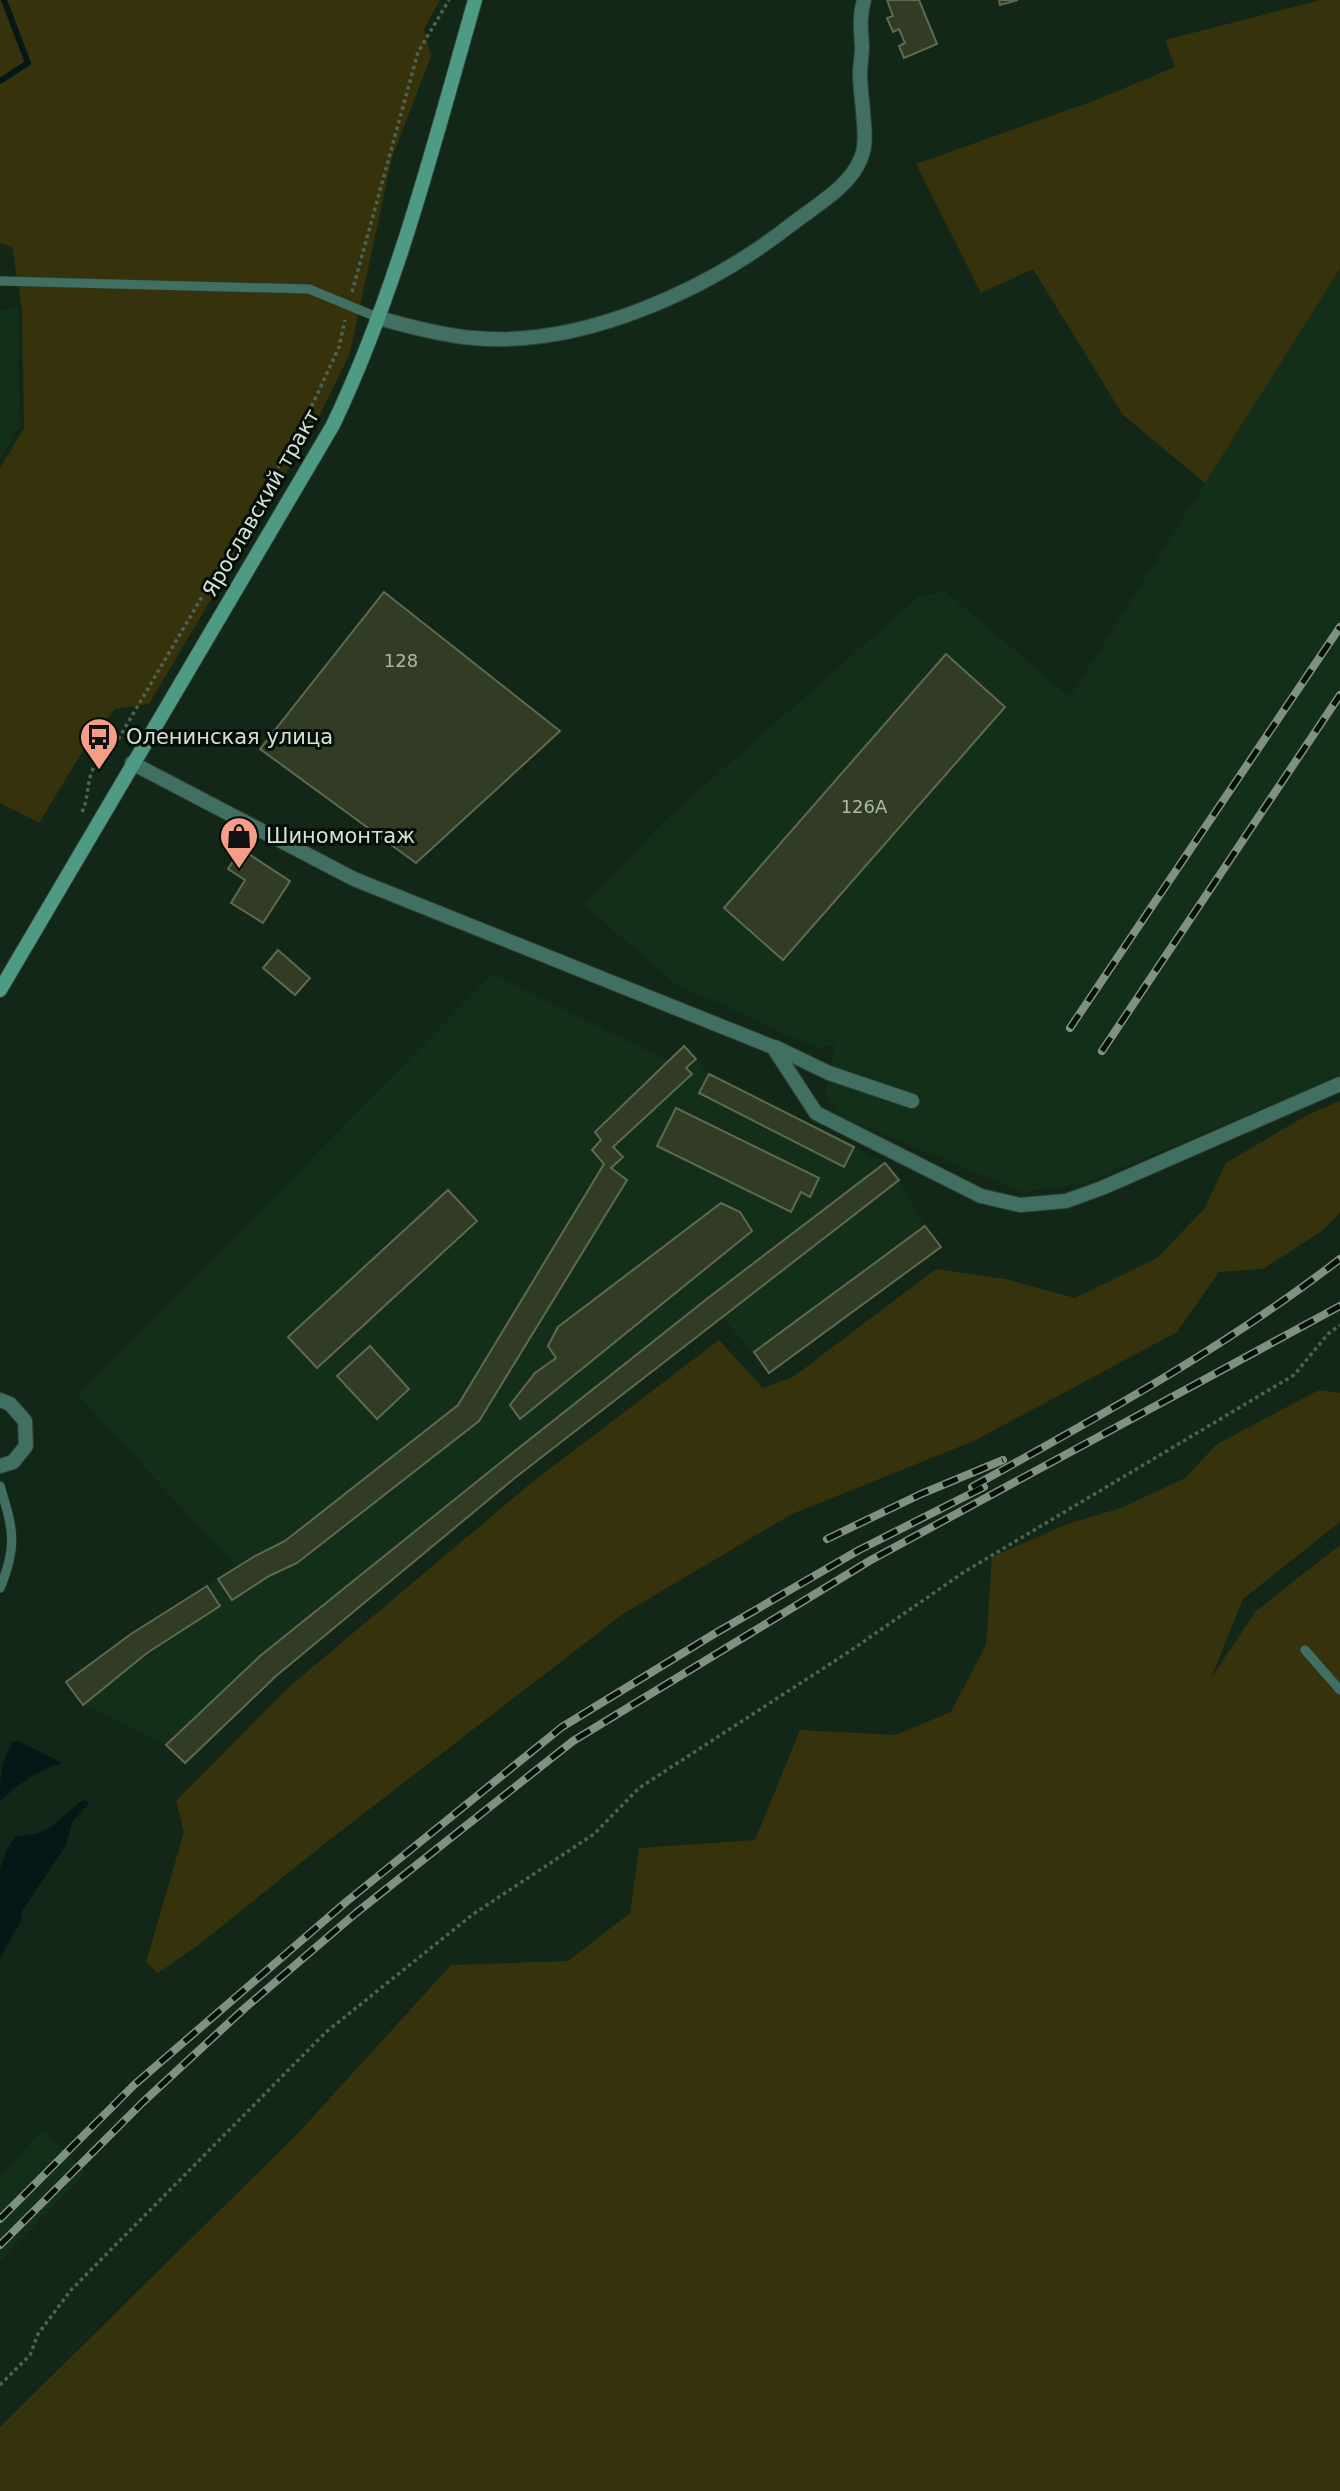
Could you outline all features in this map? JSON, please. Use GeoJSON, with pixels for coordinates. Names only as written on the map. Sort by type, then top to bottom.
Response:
{"type":"FeatureCollection","features":[{"type":"Feature","properties":{"kind":"street","name":"Ярославский тракт"},"geometry":{"type":"LineString","coordinates":[[0,990],[333,425],[360,368],[379,318],[475,0]]}},
{"type":"Feature","properties":{"kind":"street"},"geometry":{"type":"LineString","coordinates":[[379,318],[418,329],[474,338],[522,338],[576,329],[644,308],[747,257],[826,198],[850,177],[861,158],[864,138],[859,14],[864,0]]}},
{"type":"Feature","properties":{"kind":"street"},"geometry":{"type":"LineString","coordinates":[[132,764],[354,879],[773,1046],[830,1073],[912,1101]]}},
{"type":"Feature","properties":{"kind":"street"},"geometry":{"type":"LineString","coordinates":[[773,1046],[816,1113],[981,1196],[1020,1205],[1066,1201],[1102,1188],[1340,1084]]}},
{"type":"Feature","properties":{"kind":"street"},"geometry":{"type":"LineString","coordinates":[[0,1400],[10,1404],[25,1421],[26,1446],[13,1462],[0,1465]]}},
{"type":"Feature","properties":{"kind":"lane"},"geometry":{"type":"LineString","coordinates":[[0,281],[309,289],[379,318]]}},
{"type":"Feature","properties":{"kind":"lane"},"geometry":{"type":"LineString","coordinates":[[0,1486],[13,1542],[10,1564],[0,1588]]}},
{"type":"Feature","properties":{"kind":"lane"},"geometry":{"type":"LineString","coordinates":[[1304,1650],[1340,1690]]}},
{"type":"Feature","properties":{"kind":"path"},"geometry":{"type":"LineString","coordinates":[[82,813],[88,801],[91,773],[100,757],[116,743],[303,425],[339,347],[418,52],[449,0]]}},
{"type":"Feature","properties":{"kind":"path"},"geometry":{"type":"LineString","coordinates":[[0,2385],[30,2355],[38,2334],[71,2290],[326,2032],[472,1915],[594,1835],[639,1788],[850,1651],[964,1573],[1294,1375],[1328,1334],[1340,1325]]}},
{"type":"Feature","properties":{"kind":"shaded area"},"geometry":{"type":"Polygon","coordinates":[[[0,0],[440,0],[424,29],[431,56],[392,158],[350,353],[318,419],[149,704],[115,709],[87,744],[39,823],[0,803],[0,468],[24,428],[22,309],[12,247],[0,243],[0,0]]]}},
{"type":"Feature","properties":{"kind":"shaded area"},"geometry":{"type":"Polygon","coordinates":[[[1320,0],[1340,0],[1340,269],[1205,483],[1123,415],[1033,269],[981,293],[916,164],[1093,101],[1175,67],[1165,40],[1320,0]]]}},
{"type":"Feature","properties":{"kind":"shaded area"},"geometry":{"type":"Polygon","coordinates":[[[1340,269],[1340,1075],[1087,1183],[1022,1192],[839,1116],[825,1093],[835,1045],[816,1048],[677,985],[584,905],[664,821],[918,597],[945,591],[1070,697],[1340,269]]]}},
{"type":"Feature","properties":{"kind":"shaded area"},"geometry":{"type":"Polygon","coordinates":[[[18,309],[20,426],[0,459],[0,310],[18,309]]]}},
{"type":"Feature","properties":{"kind":"shaded area"},"geometry":{"type":"Polygon","coordinates":[[[493,974],[668,1061],[684,1046],[709,1074],[885,1163],[899,1180],[925,1226],[941,1247],[769,1373],[723,1317],[516,1477],[276,1676],[185,1763],[166,1745],[83,1705],[66,1682],[131,1634],[236,1567],[78,1395],[493,974]]]}},
{"type":"Feature","properties":{"kind":"shaded area"},"geometry":{"type":"Polygon","coordinates":[[[1340,1101],[1340,1213],[1323,1230],[1263,1269],[1219,1272],[1177,1332],[974,1441],[792,1514],[623,1614],[328,1841],[197,1946],[158,1973],[146,1962],[184,1832],[176,1801],[289,1687],[531,1483],[719,1340],[763,1388],[793,1377],[936,1269],[1005,1279],[1075,1298],[1157,1258],[1204,1209],[1226,1163],[1307,1115],[1340,1101]]]}},
{"type":"Feature","properties":{"kind":"shaded area"},"geometry":{"type":"Polygon","coordinates":[[[1319,1390],[1340,1393],[1340,1522],[1243,1599],[1211,1678],[1256,1611],[1340,1545],[1340,2491],[0,2491],[0,2427],[300,2131],[451,1965],[568,1961],[630,1913],[639,1848],[755,1840],[800,1730],[895,1735],[951,1712],[986,1645],[992,1557],[1067,1524],[1121,1508],[1185,1478],[1217,1444],[1319,1390]]]}},
{"type":"Feature","properties":{"kind":"shaded area"},"geometry":{"type":"Polygon","coordinates":[[[13,1741],[21,1742],[62,1763],[28,1778],[0,1802],[2,1770],[5,1756],[13,1741]]]}},
{"type":"Feature","properties":{"kind":"shaded area"},"geometry":{"type":"Polygon","coordinates":[[[84,1800],[89,1803],[73,1821],[65,1847],[22,1911],[20,1923],[0,1958],[0,1869],[7,1849],[16,1836],[44,1831],[84,1800]]]}},
{"type":"Feature","properties":{"kind":"shaded area"},"geometry":{"type":"Polygon","coordinates":[[[43,2129],[86,2173],[0,2261],[0,2176],[43,2129]]]}},
{"type":"Feature","properties":{"kind":"building"},"geometry":{"type":"Polygon","coordinates":[[[887,0],[919,0],[937,44],[904,58],[899,46],[905,43],[899,29],[893,32],[887,18],[893,16],[887,0]]]}},
{"type":"Feature","properties":{"kind":"building"},"geometry":{"type":"Polygon","coordinates":[[[999,0],[1018,0],[1000,5],[999,0]]]}},
{"type":"Feature","properties":{"kind":"building"},"geometry":{"type":"Polygon","coordinates":[[[384,592],[560,731],[416,863],[260,749],[384,592]]]}},
{"type":"Feature","properties":{"kind":"building"},"geometry":{"type":"Polygon","coordinates":[[[946,654],[1005,707],[783,960],[724,908],[946,654]]]}},
{"type":"Feature","properties":{"kind":"building"},"geometry":{"type":"Polygon","coordinates":[[[241,849],[290,881],[263,923],[231,903],[245,880],[228,869],[241,849]]]}},
{"type":"Feature","properties":{"kind":"building"},"geometry":{"type":"Polygon","coordinates":[[[278,950],[310,978],[295,995],[263,968],[278,950]]]}},
{"type":"Feature","properties":{"kind":"building"},"geometry":{"type":"Polygon","coordinates":[[[684,1046],[696,1059],[686,1068],[692,1074],[613,1147],[623,1157],[611,1168],[627,1180],[479,1421],[297,1563],[269,1576],[232,1600],[218,1579],[285,1541],[458,1405],[604,1164],[592,1150],[601,1140],[595,1132],[684,1046]]]}},
{"type":"Feature","properties":{"kind":"building"},"geometry":{"type":"Polygon","coordinates":[[[709,1074],[854,1147],[844,1167],[699,1093],[709,1074]]]}},
{"type":"Feature","properties":{"kind":"building"},"geometry":{"type":"Polygon","coordinates":[[[676,1108],[819,1178],[810,1197],[801,1192],[791,1212],[657,1146],[676,1108]]]}},
{"type":"Feature","properties":{"kind":"building"},"geometry":{"type":"Polygon","coordinates":[[[885,1163],[899,1180],[516,1477],[276,1676],[185,1763],[166,1745],[260,1656],[708,1298],[885,1163]]]}},
{"type":"Feature","properties":{"kind":"building"},"geometry":{"type":"Polygon","coordinates":[[[448,1190],[477,1221],[317,1368],[288,1337],[448,1190]]]}},
{"type":"Feature","properties":{"kind":"building"},"geometry":{"type":"Polygon","coordinates":[[[721,1203],[740,1212],[752,1231],[520,1419],[510,1405],[535,1373],[556,1358],[548,1346],[558,1327],[721,1203]]]}},
{"type":"Feature","properties":{"kind":"building"},"geometry":{"type":"Polygon","coordinates":[[[925,1226],[941,1247],[769,1373],[754,1352],[925,1226]]]}},
{"type":"Feature","properties":{"kind":"building"},"geometry":{"type":"Polygon","coordinates":[[[370,1346],[409,1389],[377,1419],[337,1376],[370,1346]]]}},
{"type":"Feature","properties":{"kind":"building"},"geometry":{"type":"Polygon","coordinates":[[[207,1586],[220,1606],[147,1653],[83,1705],[66,1682],[131,1634],[207,1586]]]}},
{"type":"Feature","properties":{"kind":"waterway"},"geometry":{"type":"LineString","coordinates":[[0,81],[28,63],[4,0]]}},
{"type":"Feature","properties":{"kind":"railway"},"geometry":{"type":"LineString","coordinates":[[1070,1028],[1340,627]]}},
{"type":"Feature","properties":{"kind":"railway"},"geometry":{"type":"LineString","coordinates":[[1102,1051],[1340,695]]}},
{"type":"Feature","properties":{"kind":"railway"},"geometry":{"type":"LineString","coordinates":[[972,1487],[1207,1351],[1340,1259]]}},
{"type":"Feature","properties":{"kind":"railway"},"geometry":{"type":"LineString","coordinates":[[0,2245],[143,2102],[246,2007],[356,1913],[573,1741],[871,1560],[1340,1306]]}},
{"type":"Feature","properties":{"kind":"railway"},"geometry":{"type":"LineString","coordinates":[[827,1539],[921,1494],[1003,1460]]}},
{"type":"Feature","properties":{"kind":"railway"},"geometry":{"type":"LineString","coordinates":[[0,2219],[134,2085],[346,1902],[562,1727],[859,1550],[984,1487]]}},
{"type":"Feature","properties":{"kind":"place","name":"Оленинская улица"},"geometry":{"type":"Point","coordinates":[99,771]}},
{"type":"Feature","properties":{"kind":"place","name":"Шиномонтаж"},"geometry":{"type":"Point","coordinates":[239,870]}}]}
